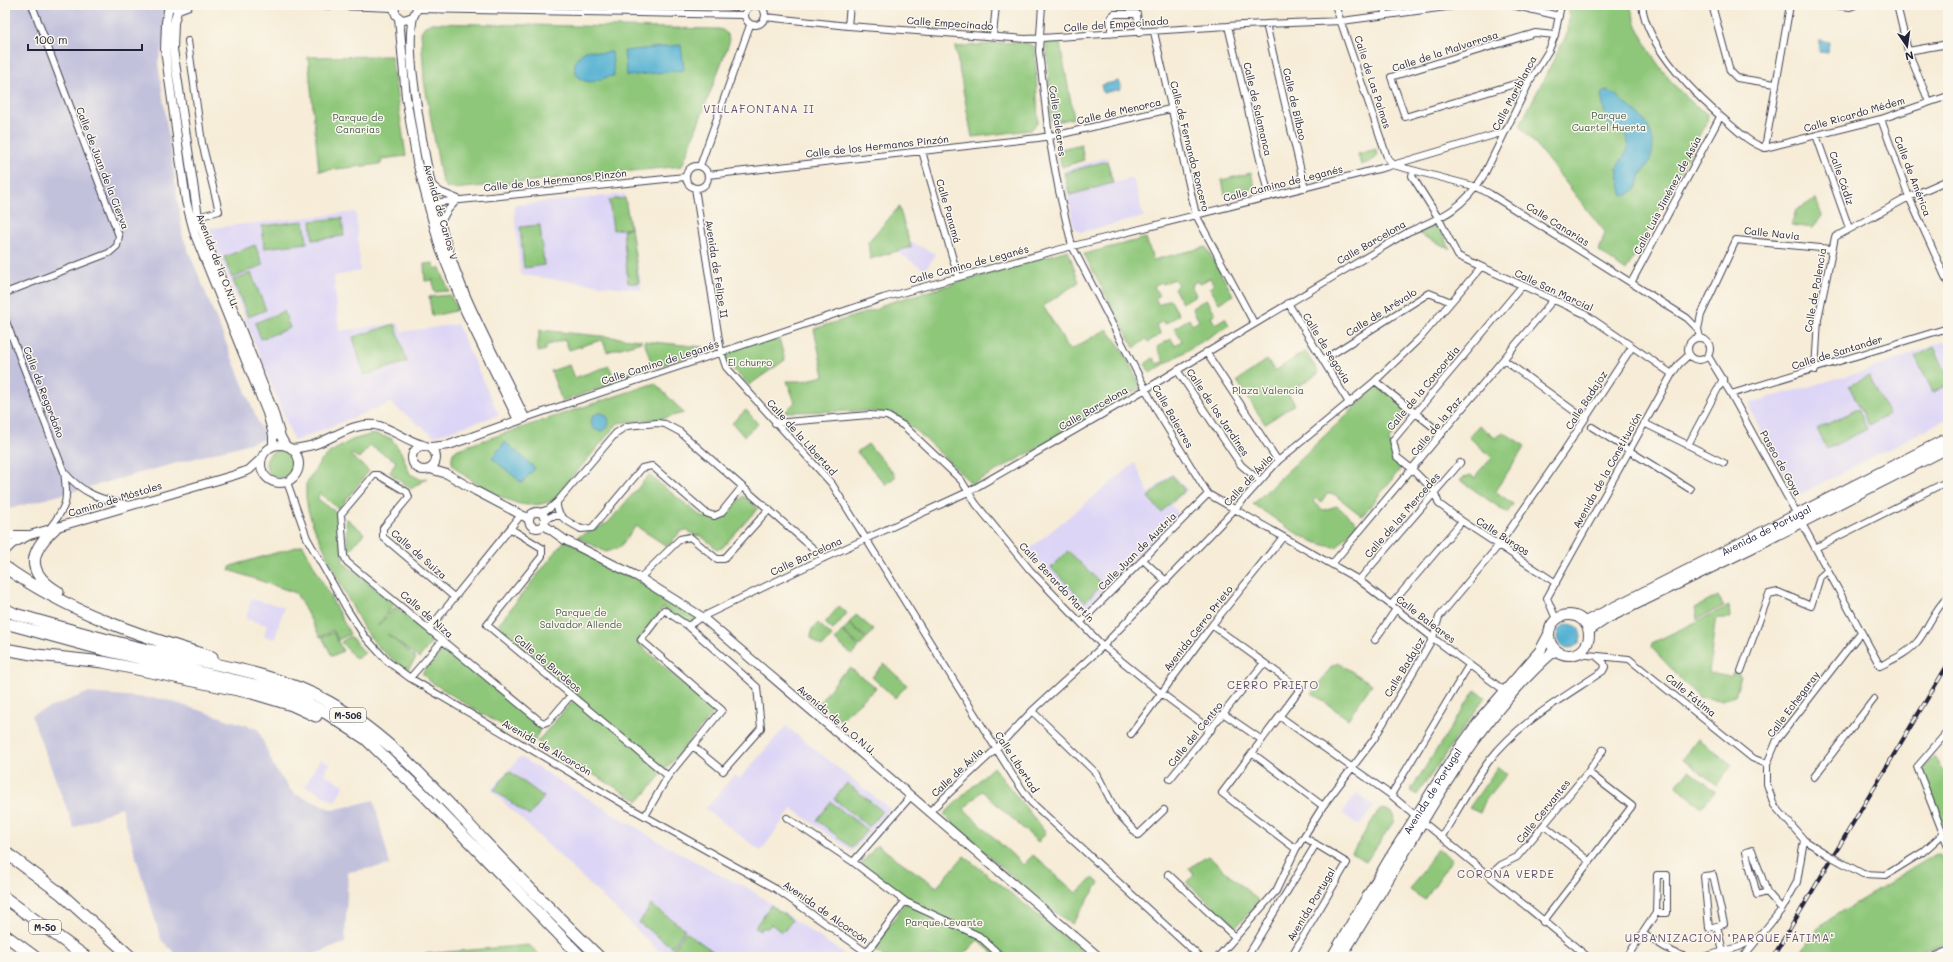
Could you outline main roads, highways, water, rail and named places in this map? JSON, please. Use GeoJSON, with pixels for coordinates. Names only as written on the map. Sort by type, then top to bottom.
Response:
{"type":"FeatureCollection","features":[{"type":"Feature","properties":{"kind":"highway"},"geometry":{"type":"LineString","coordinates":[[52,529],[37,547],[35,566],[37,575],[48,586],[110,623]]}},
{"type":"Feature","properties":{"kind":"highway"},"geometry":{"type":"LineString","coordinates":[[5,567],[35,587],[66,604],[110,623],[152,639],[275,674],[300,683],[333,698],[384,734],[408,757],[427,781]]}},
{"type":"Feature","properties":{"kind":"highway","name":"M-506"},"geometry":{"type":"LineString","coordinates":[[10,612],[106,640],[217,665],[296,687],[329,702],[374,733],[427,781],[536,896],[599,957]]}},
{"type":"Feature","properties":{"kind":"highway","name":"M-506"},"geometry":{"type":"LineString","coordinates":[[7,624],[104,650],[264,687],[295,698],[326,713],[366,740],[423,794],[581,957]]}},
{"type":"Feature","properties":{"kind":"highway"},"geometry":{"type":"LineString","coordinates":[[5,649],[37,655],[103,662],[252,693],[292,705],[321,719],[353,739],[461,834]]}},
{"type":"Feature","properties":{"kind":"highway"},"geometry":{"type":"LineString","coordinates":[[5,845],[39,870],[51,881],[60,893]]}},
{"type":"Feature","properties":{"kind":"highway"},"geometry":{"type":"LineString","coordinates":[[5,852],[60,893],[131,957]]}},
{"type":"Feature","properties":{"kind":"highway","name":"M-50"},"geometry":{"type":"LineString","coordinates":[[5,898],[86,957]]}},
{"type":"Feature","properties":{"kind":"highway"},"geometry":{"type":"LineString","coordinates":[[5,935],[35,957]]}},
{"type":"Feature","properties":{"kind":"main road","name":"Avenida de Portugal"},"geometry":{"type":"LineString","coordinates":[[1800,519],[1948,438]]}},
{"type":"Feature","properties":{"kind":"main road","name":"Avenida de Portugal"},"geometry":{"type":"LineString","coordinates":[[1587,626],[1607,618],[1800,519],[1948,448]]}},
{"type":"Feature","properties":{"kind":"main road"},"geometry":{"type":"LineString","coordinates":[[1564,615],[1572,615],[1587,626],[1587,645],[1577,654],[1564,655],[1555,650],[1549,642],[1549,628],[1556,619],[1564,615]]}},
{"type":"Feature","properties":{"kind":"main road","name":"Avenida de Portugal"},"geometry":{"type":"LineString","coordinates":[[1341,957],[1455,755],[1480,720],[1540,651],[1548,636]]}},
{"type":"Feature","properties":{"kind":"main road","name":"Avenida de Portugal"},"geometry":{"type":"LineString","coordinates":[[1332,957],[1419,818],[1467,751],[1502,706],[1535,668],[1555,650]]}},
{"type":"Feature","properties":{"kind":"water"},"geometry":{"type":"Polygon","coordinates":[[[1820,40],[1829,42],[1828,53],[1819,52],[1820,40]]]}},
{"type":"Feature","properties":{"kind":"water"},"geometry":{"type":"Polygon","coordinates":[[[681,45],[684,70],[627,76],[624,51],[681,45]]]}},
{"type":"Feature","properties":{"kind":"water"},"geometry":{"type":"Polygon","coordinates":[[[590,50],[601,53],[612,52],[614,76],[592,82],[584,81],[579,78],[575,69],[576,61],[581,54],[590,50]]]}},
{"type":"Feature","properties":{"kind":"water"},"geometry":{"type":"Polygon","coordinates":[[[1119,81],[1121,89],[1103,93],[1101,85],[1119,81]]]}},
{"type":"Feature","properties":{"kind":"water"},"geometry":{"type":"Polygon","coordinates":[[[1605,91],[1617,95],[1624,103],[1634,110],[1645,122],[1652,136],[1653,144],[1649,162],[1640,176],[1637,188],[1626,196],[1622,194],[1617,168],[1625,155],[1628,147],[1628,141],[1624,133],[1609,125],[1607,122],[1601,94],[1605,91]]]}},
{"type":"Feature","properties":{"kind":"water"},"geometry":{"type":"Polygon","coordinates":[[[600,413],[606,416],[609,422],[606,428],[600,431],[594,428],[591,422],[594,416],[600,413]]]}},
{"type":"Feature","properties":{"kind":"water"},"geometry":{"type":"Polygon","coordinates":[[[505,442],[535,468],[522,483],[492,458],[505,442]]]}},
{"type":"Feature","properties":{"kind":"water"},"geometry":{"type":"Polygon","coordinates":[[[1569,624],[1578,627],[1581,636],[1578,645],[1569,648],[1560,645],[1557,636],[1560,627],[1569,624]]]}},
{"type":"Feature","properties":{"kind":"railway"},"geometry":{"type":"LineString","coordinates":[[1773,957],[1948,664]]}},
{"type":"Feature","properties":{"kind":"district","name":"VILLAFONTANA II"},"geometry":{"type":"Point","coordinates":[759,108]}},
{"type":"Feature","properties":{"kind":"district","name":"CERRO PRIETO"},"geometry":{"type":"Point","coordinates":[1273,684]}},
{"type":"Feature","properties":{"kind":"district","name":"CORONA VERDE"},"geometry":{"type":"Point","coordinates":[1506,873]}},
{"type":"Feature","properties":{"kind":"district","name":"URBANIZACIÓN \"PARQUE FÁTIMA\""},"geometry":{"type":"Point","coordinates":[1730,937]}},
{"type":"Feature","properties":{"kind":"park label","name":"Parque Cuartel Huerta"},"geometry":{"type":"Point","coordinates":[1609,120]}},
{"type":"Feature","properties":{"kind":"park label","name":"Parque de Canarias"},"geometry":{"type":"Point","coordinates":[358,122]}},
{"type":"Feature","properties":{"kind":"park label","name":"El churro"},"geometry":{"type":"Point","coordinates":[750,362]}},
{"type":"Feature","properties":{"kind":"park label","name":"Plaza Valencia"},"geometry":{"type":"Point","coordinates":[1268,390]}},
{"type":"Feature","properties":{"kind":"park label","name":"Parque de Salvador Allende"},"geometry":{"type":"Point","coordinates":[581,618]}},
{"type":"Feature","properties":{"kind":"park label","name":"Parque Levante"},"geometry":{"type":"Point","coordinates":[944,922]}}]}
